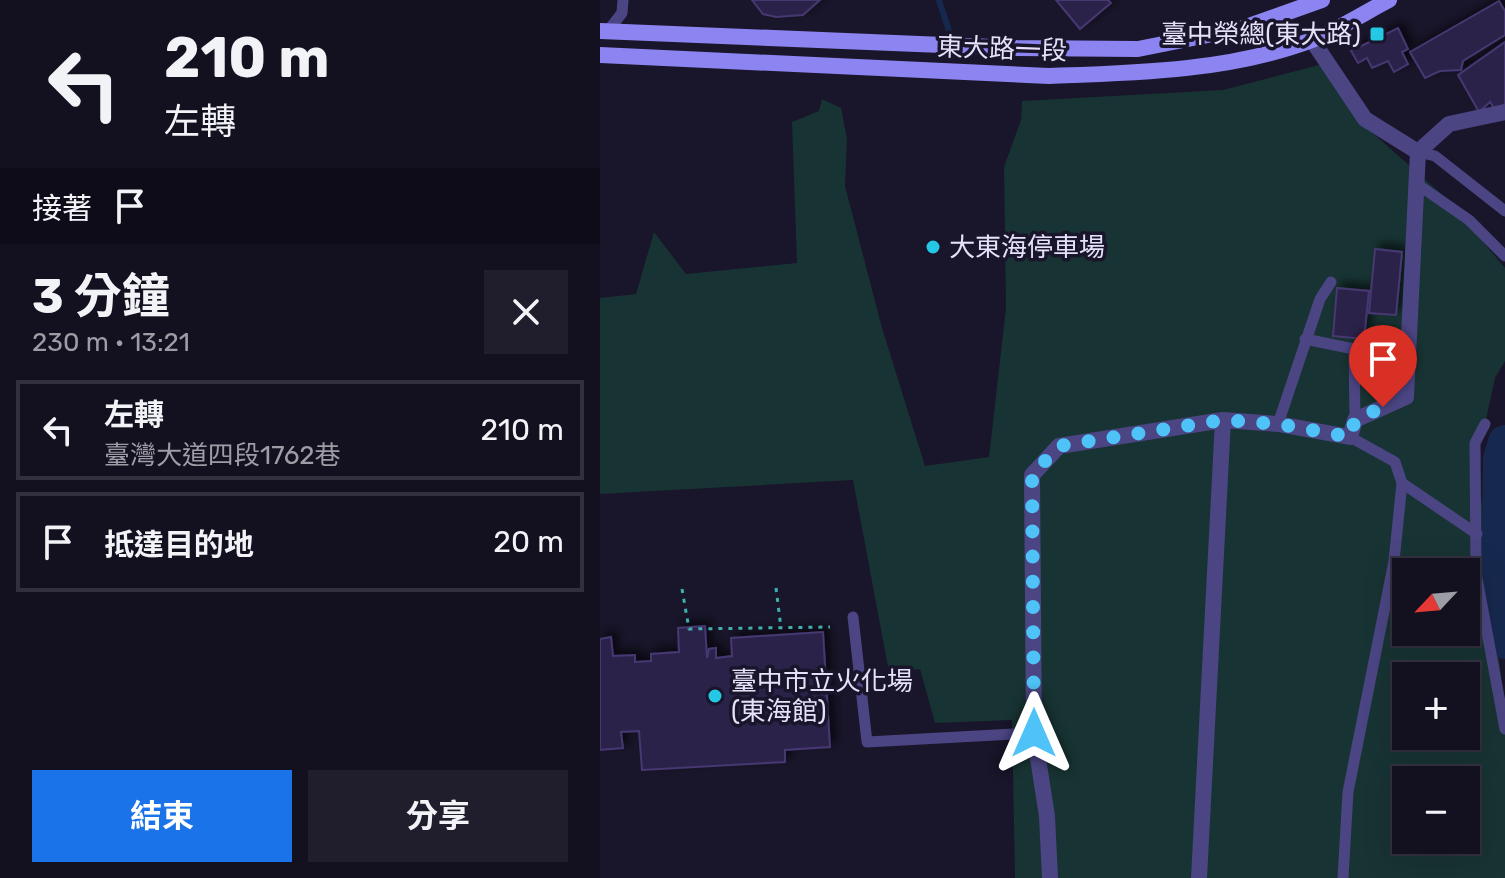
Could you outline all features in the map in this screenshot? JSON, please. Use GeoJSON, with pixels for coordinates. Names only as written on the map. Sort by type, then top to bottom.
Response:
{"type":"FeatureCollection","features":[{"type":"Feature","properties":{"kind":"street","name":"東大路一段"},"geometry":{"type":"LineString","coordinates":[[602,30],[1016,48],[1138,49],[1243,28],[1322,0]]}},
{"type":"Feature","properties":{"kind":"street","name":"東大路一段"},"geometry":{"type":"LineString","coordinates":[[603,55],[1049,76],[1158,71],[1254,56],[1312,40],[1389,0]]}},
{"type":"Feature","properties":{"kind":"street"},"geometry":{"type":"LineString","coordinates":[[602,30],[603,55]]}},
{"type":"Feature","properties":{"kind":"street"},"geometry":{"type":"LineString","coordinates":[[1312,40],[1365,119],[1418,152]]}},
{"type":"Feature","properties":{"kind":"street"},"geometry":{"type":"LineString","coordinates":[[1050,878],[1047,816],[1026,733],[1032,475],[1059,446],[1223,420],[1353,429],[1406,397],[1418,152],[1449,124],[1505,112]]}},
{"type":"Feature","properties":{"kind":"street"},"geometry":{"type":"LineString","coordinates":[[1199,878],[1223,420]]}},
{"type":"Feature","properties":{"kind":"lane"},"geometry":{"type":"LineString","coordinates":[[602,30],[622,13],[623,0]]}},
{"type":"Feature","properties":{"kind":"lane"},"geometry":{"type":"LineString","coordinates":[[1418,152],[1435,156],[1505,211]]}},
{"type":"Feature","properties":{"kind":"lane"},"geometry":{"type":"LineString","coordinates":[[1417,184],[1469,220],[1505,256]]}},
{"type":"Feature","properties":{"kind":"lane"},"geometry":{"type":"LineString","coordinates":[[1278,424],[1305,339],[1320,299],[1331,282]]}},
{"type":"Feature","properties":{"kind":"lane"},"geometry":{"type":"LineString","coordinates":[[1305,339],[1354,349],[1353,429],[1395,462],[1402,483],[1394,561],[1348,792],[1343,878]]}},
{"type":"Feature","properties":{"kind":"lane"},"geometry":{"type":"LineString","coordinates":[[1485,424],[1475,443],[1476,573],[1505,729]]}},
{"type":"Feature","properties":{"kind":"lane"},"geometry":{"type":"LineString","coordinates":[[1402,483],[1477,534]]}},
{"type":"Feature","properties":{"kind":"lane"},"geometry":{"type":"LineString","coordinates":[[853,617],[867,742],[1026,733]]}},
{"type":"Feature","properties":{"kind":"path"},"geometry":{"type":"LineString","coordinates":[[776,588],[781,628]]}},
{"type":"Feature","properties":{"kind":"path"},"geometry":{"type":"LineString","coordinates":[[682,589],[689,629],[830,627]]}},
{"type":"Feature","properties":{"kind":"green space"},"geometry":{"type":"Polygon","coordinates":[[[1323,64],[1366,127],[1447,199],[1505,268],[1505,361],[1495,378],[1477,461],[1505,712],[1505,878],[1015,878],[1012,720],[935,723],[920,669],[889,672],[853,480],[600,494],[600,298],[636,294],[654,232],[686,274],[797,263],[792,122],[819,111],[822,99],[841,108],[847,139],[845,186],[882,328],[925,466],[989,457],[1006,308],[1004,167],[1021,120],[1022,101],[1223,90],[1323,64]]]}},
{"type":"Feature","properties":{"kind":"building"},"geometry":{"type":"Polygon","coordinates":[[[752,0],[820,0],[803,15],[776,17],[763,14],[752,0]]]}},
{"type":"Feature","properties":{"kind":"building"},"geometry":{"type":"Polygon","coordinates":[[[1056,0],[1108,0],[1111,3],[1080,29],[1056,0]]]}},
{"type":"Feature","properties":{"kind":"building"},"geometry":{"type":"Polygon","coordinates":[[[1499,1],[1505,11],[1505,35],[1463,61],[1461,70],[1440,71],[1425,78],[1410,52],[1499,1]]]}},
{"type":"Feature","properties":{"kind":"building"},"geometry":{"type":"Polygon","coordinates":[[[1398,28],[1408,49],[1402,52],[1408,64],[1394,72],[1388,61],[1372,68],[1367,58],[1358,63],[1351,51],[1398,28]]]}},
{"type":"Feature","properties":{"kind":"building"},"geometry":{"type":"Polygon","coordinates":[[[1505,42],[1505,104],[1495,110],[1490,102],[1479,112],[1458,75],[1505,42]]]}},
{"type":"Feature","properties":{"kind":"building"},"geometry":{"type":"Polygon","coordinates":[[[1375,249],[1402,252],[1396,315],[1369,313],[1375,249]]]}},
{"type":"Feature","properties":{"kind":"building"},"geometry":{"type":"Polygon","coordinates":[[[1337,288],[1369,291],[1364,339],[1333,336],[1337,288]]]}},
{"type":"Feature","properties":{"kind":"building"},"geometry":{"type":"Polygon","coordinates":[[[1376,338],[1392,341],[1388,362],[1373,359],[1376,338]]]}},
{"type":"Feature","properties":{"kind":"building","name":"臺中市立火化場 (東海館)"},"geometry":{"type":"Polygon","coordinates":[[[705,626],[707,658],[709,649],[716,648],[716,658],[732,656],[731,638],[823,632],[830,747],[785,750],[785,762],[642,770],[639,731],[621,732],[623,748],[600,750],[600,639],[611,637],[613,656],[635,655],[635,662],[651,661],[651,654],[679,652],[678,628],[705,626]]]}},
{"type":"Feature","properties":{"kind":"waterway"},"geometry":{"type":"LineString","coordinates":[[939,0],[949,31]]}},
{"type":"Feature","properties":{"kind":"waterway"},"geometry":{"type":"LineString","coordinates":[[1505,442],[1500,459],[1498,575],[1505,642]]}},
{"type":"Feature","properties":{"kind":"place","name":"臺中榮總(東大路)"},"geometry":{"type":"Point","coordinates":[1377,34]}},
{"type":"Feature","properties":{"kind":"place","name":"大東海停車場"},"geometry":{"type":"Point","coordinates":[933,247]}},
{"type":"Feature","properties":{"kind":"place","name":"臺中市立火化場 (東海館)"},"geometry":{"type":"Point","coordinates":[715,696]}},
{"type":"Feature","properties":{"kind":"route"},"geometry":{"type":"LineString","coordinates":[[1034,733],[1032,475],[1059,446],[1223,420],[1278,424],[1350,437],[1355,420],[1383,407]]}}]}
